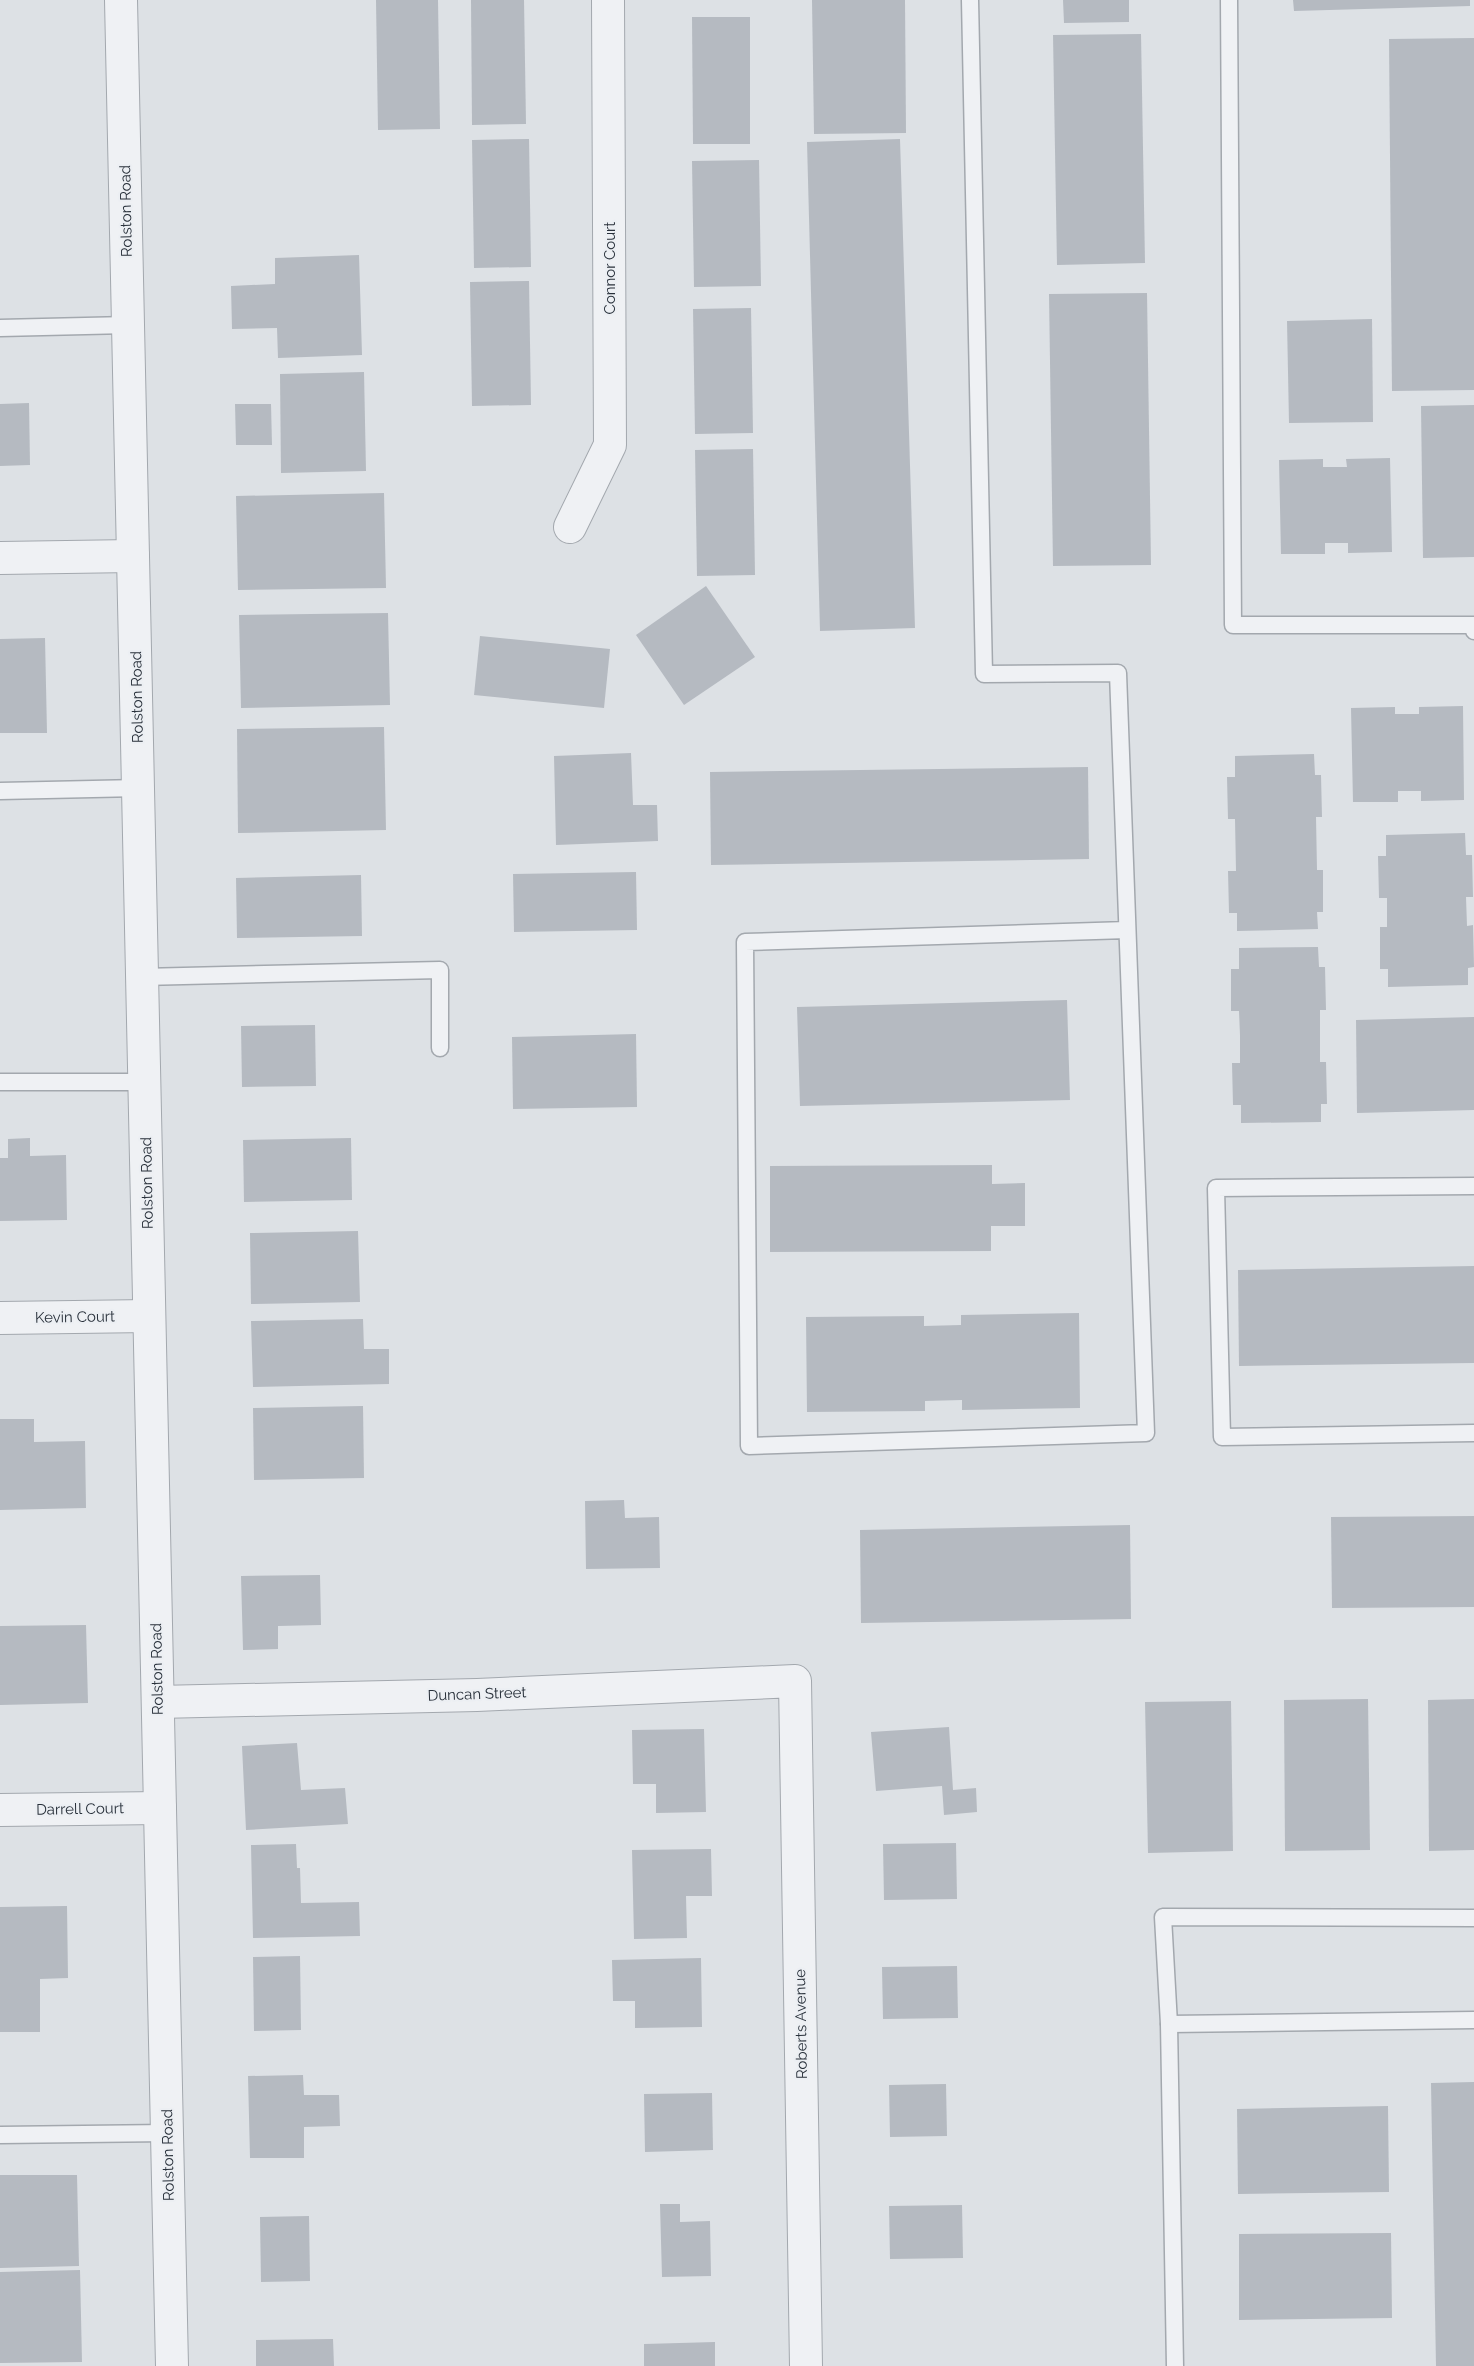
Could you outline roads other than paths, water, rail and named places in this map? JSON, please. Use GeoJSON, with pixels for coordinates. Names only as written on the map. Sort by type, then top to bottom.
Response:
{"type":"FeatureCollection","features":[{"type":"Feature","properties":{"kind":"street","name":"Rolston Road"},"geometry":{"type":"LineString","coordinates":[[121,0],[172,2366]]}},
{"type":"Feature","properties":{"kind":"street","name":"Connor Court"},"geometry":{"type":"LineString","coordinates":[[570,527],[610,445],[608,0]]}},
{"type":"Feature","properties":{"kind":"street"},"geometry":{"type":"LineString","coordinates":[[0,558],[133,556]]}},
{"type":"Feature","properties":{"kind":"street","name":"Kevin Court"},"geometry":{"type":"LineString","coordinates":[[0,1318],[149,1316]]}},
{"type":"Feature","properties":{"kind":"street","name":"Duncan Street"},"geometry":{"type":"LineString","coordinates":[[158,1702],[477,1695],[795,1682]]}},
{"type":"Feature","properties":{"kind":"street","name":"Roberts Avenue"},"geometry":{"type":"LineString","coordinates":[[795,1682],[806,2366]]}},
{"type":"Feature","properties":{"kind":"street","name":"Darrell Court"},"geometry":{"type":"LineString","coordinates":[[0,1810],[160,1808]]}},
{"type":"Feature","properties":{"kind":"lane"},"geometry":{"type":"LineString","coordinates":[[970,0],[984,674],[1118,673],[1146,1433],[749,1446],[745,942],[1126,930]]}},
{"type":"Feature","properties":{"kind":"lane"},"geometry":{"type":"LineString","coordinates":[[1229,0],[1233,626],[1473,625],[1474,631]]}},
{"type":"Feature","properties":{"kind":"lane"},"geometry":{"type":"LineString","coordinates":[[0,328],[128,325]]}},
{"type":"Feature","properties":{"kind":"lane"},"geometry":{"type":"LineString","coordinates":[[0,791],[139,788]]}},
{"type":"Feature","properties":{"kind":"lane"},"geometry":{"type":"LineString","coordinates":[[142,977],[440,970],[440,1048]]}},
{"type":"Feature","properties":{"kind":"lane"},"geometry":{"type":"LineString","coordinates":[[0,1082],[145,1082]]}},
{"type":"Feature","properties":{"kind":"lane"},"geometry":{"type":"LineString","coordinates":[[1474,1186],[1216,1188],[1222,1437],[1474,1433]]}},
{"type":"Feature","properties":{"kind":"lane"},"geometry":{"type":"LineString","coordinates":[[1175,2366],[1169,2024],[1163,1917],[1474,1918]]}},
{"type":"Feature","properties":{"kind":"lane"},"geometry":{"type":"LineString","coordinates":[[1169,2024],[1474,2020]]}},
{"type":"Feature","properties":{"kind":"lane"},"geometry":{"type":"LineString","coordinates":[[0,2135],[167,2133]]}}]}
